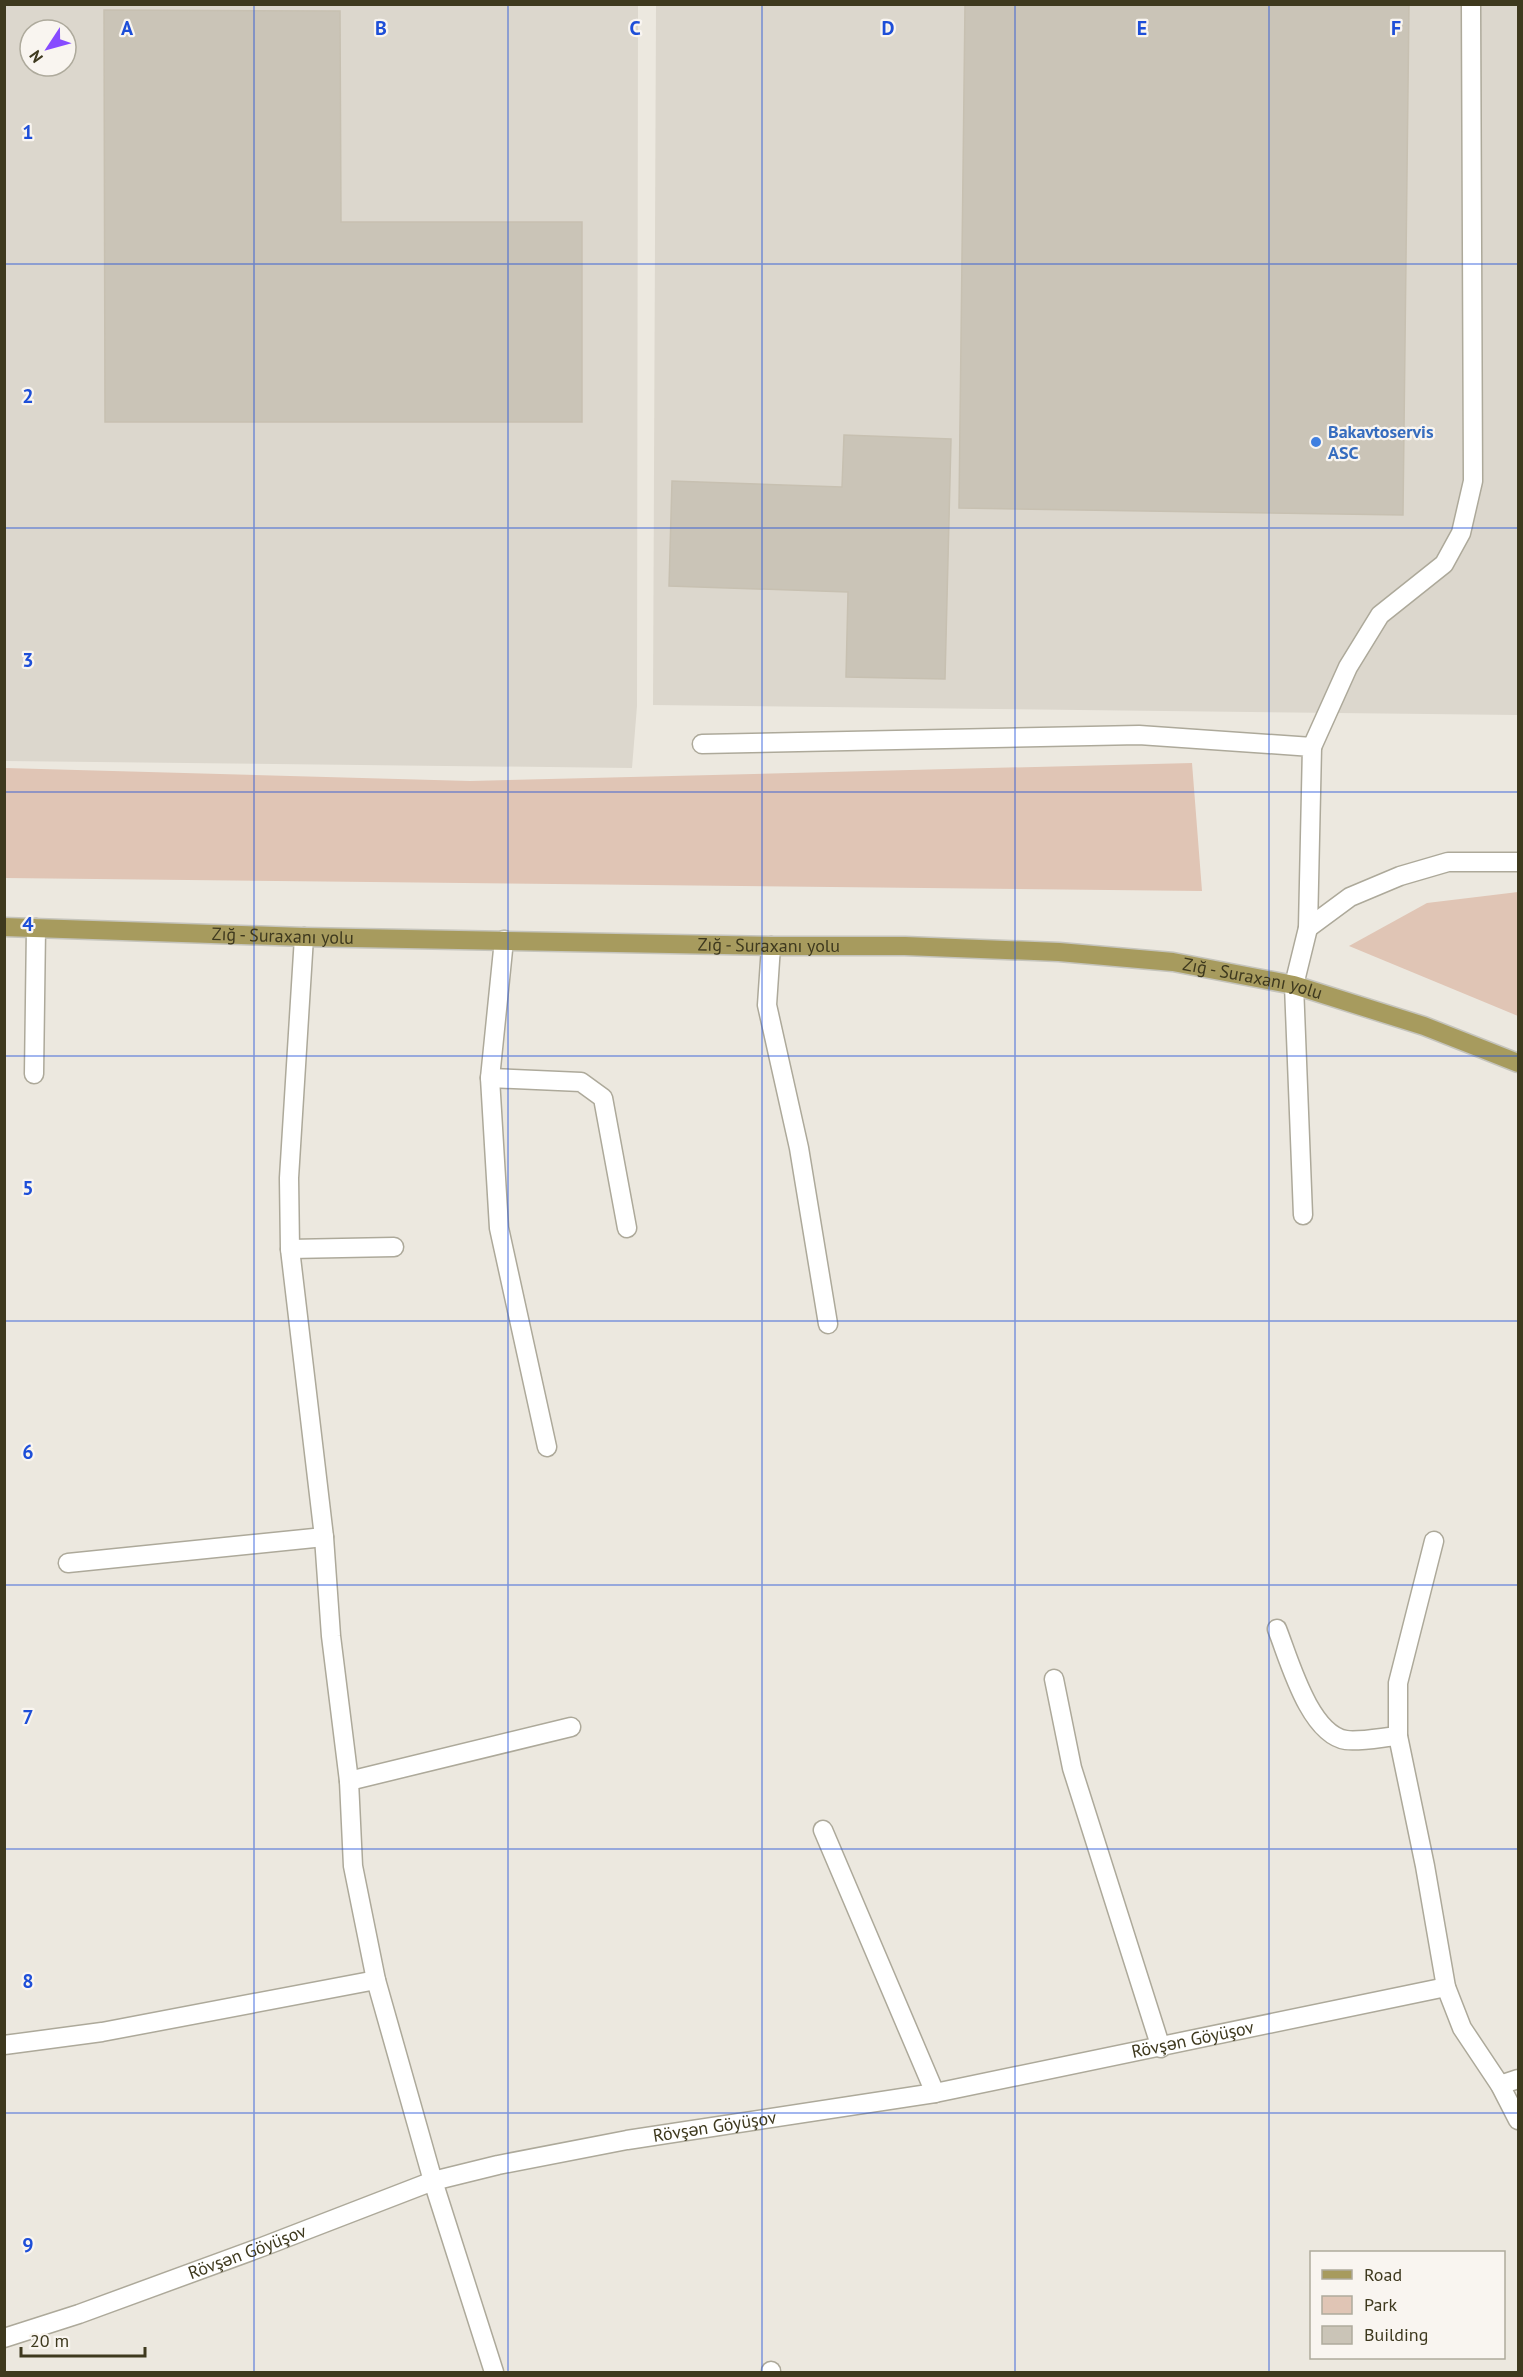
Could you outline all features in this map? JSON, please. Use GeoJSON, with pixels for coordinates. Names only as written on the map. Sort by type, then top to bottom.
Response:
{"type":"FeatureCollection","features":[{"type":"Feature","properties":{"kind":"main road","name":"Zığ - Suraxanı yolu"},"geometry":{"type":"LineString","coordinates":[[4,927],[304,938],[905,946],[1059,952],[1173,962],[1294,985],[1424,1026],[1518,1063]]}},
{"type":"Feature","properties":{"kind":"street"},"geometry":{"type":"LineString","coordinates":[[1303,1215],[1294,985],[1308,928],[1312,747],[1348,667],[1380,615],[1444,564],[1461,533],[1473,481],[1471,4]]}},
{"type":"Feature","properties":{"kind":"street"},"geometry":{"type":"LineString","coordinates":[[702,744],[1139,735],[1312,747]]}},
{"type":"Feature","properties":{"kind":"street"},"geometry":{"type":"LineString","coordinates":[[1308,928],[1350,897],[1400,876],[1448,862],[1518,862]]}},
{"type":"Feature","properties":{"kind":"street"},"geometry":{"type":"LineString","coordinates":[[34,1074],[36,927]]}},
{"type":"Feature","properties":{"kind":"street"},"geometry":{"type":"LineString","coordinates":[[304,938],[289,1178],[290,1249],[324,1537],[331,1636],[348,1781],[353,1866],[376,1980],[433,2181],[494,2373]]}},
{"type":"Feature","properties":{"kind":"street"},"geometry":{"type":"LineString","coordinates":[[504,940],[490,1078],[499,1228],[547,1447]]}},
{"type":"Feature","properties":{"kind":"street"},"geometry":{"type":"LineString","coordinates":[[771,946],[767,1005],[799,1148],[828,1324]]}},
{"type":"Feature","properties":{"kind":"street"},"geometry":{"type":"LineString","coordinates":[[490,1078],[581,1082],[603,1098],[627,1228]]}},
{"type":"Feature","properties":{"kind":"street"},"geometry":{"type":"LineString","coordinates":[[290,1249],[394,1246]]}},
{"type":"Feature","properties":{"kind":"street"},"geometry":{"type":"LineString","coordinates":[[68,1563],[324,1537]]}},
{"type":"Feature","properties":{"kind":"street"},"geometry":{"type":"LineString","coordinates":[[1434,1541],[1398,1683],[1398,1736],[1425,1866],[1446,1987],[1462,2028],[1500,2085],[1518,2120]]}},
{"type":"Feature","properties":{"kind":"street"},"geometry":{"type":"LineString","coordinates":[[1277,1629],[1304,1699],[1324,1728],[1346,1740],[1398,1736]]}},
{"type":"Feature","properties":{"kind":"street"},"geometry":{"type":"LineString","coordinates":[[1054,1679],[1072,1768],[1161,2048]]}},
{"type":"Feature","properties":{"kind":"street"},"geometry":{"type":"LineString","coordinates":[[348,1781],[571,1727]]}},
{"type":"Feature","properties":{"kind":"street"},"geometry":{"type":"LineString","coordinates":[[824,1830],[935,2093]]}},
{"type":"Feature","properties":{"kind":"street"},"geometry":{"type":"LineString","coordinates":[[4,2044],[102,2032],[376,1980]]}},
{"type":"Feature","properties":{"kind":"street","name":"Rövşən Göyüşov"},"geometry":{"type":"LineString","coordinates":[[4,2337],[89,2310],[433,2181],[498,2164],[627,2140],[935,2093],[1161,2048],[1446,1987]]}},
{"type":"Feature","properties":{"kind":"street"},"geometry":{"type":"LineString","coordinates":[[1500,2085],[1518,2079]]}},
{"type":"Feature","properties":{"kind":"shaded area"},"geometry":{"type":"Polygon","coordinates":[[[5,5],[638,5],[637,706],[632,768],[5,761],[5,5]]]}},
{"type":"Feature","properties":{"kind":"shaded area"},"geometry":{"type":"Polygon","coordinates":[[[656,5],[1518,5],[1518,715],[653,705],[656,5]]]}},
{"type":"Feature","properties":{"kind":"green space"},"geometry":{"type":"Polygon","coordinates":[[[1192,763],[1202,891],[5,878],[5,768],[470,781],[1192,763]]]}},
{"type":"Feature","properties":{"kind":"green space"},"geometry":{"type":"Polygon","coordinates":[[[1518,892],[1518,1016],[1349,946],[1427,903],[1518,892]]]}},
{"type":"Feature","properties":{"kind":"building"},"geometry":{"type":"Polygon","coordinates":[[[965,4],[1409,4],[1403,515],[959,508],[965,4]]]}},
{"type":"Feature","properties":{"kind":"building"},"geometry":{"type":"Polygon","coordinates":[[[104,10],[340,11],[341,222],[582,222],[582,422],[105,422],[104,10]]]}},
{"type":"Feature","properties":{"kind":"building"},"geometry":{"type":"Polygon","coordinates":[[[844,435],[951,439],[945,679],[846,677],[848,592],[669,586],[672,481],[842,487],[844,435]]]}},
{"type":"Feature","properties":{"kind":"place","name":"Bakavtoservis ASC"},"geometry":{"type":"Point","coordinates":[1316,442]}}]}
